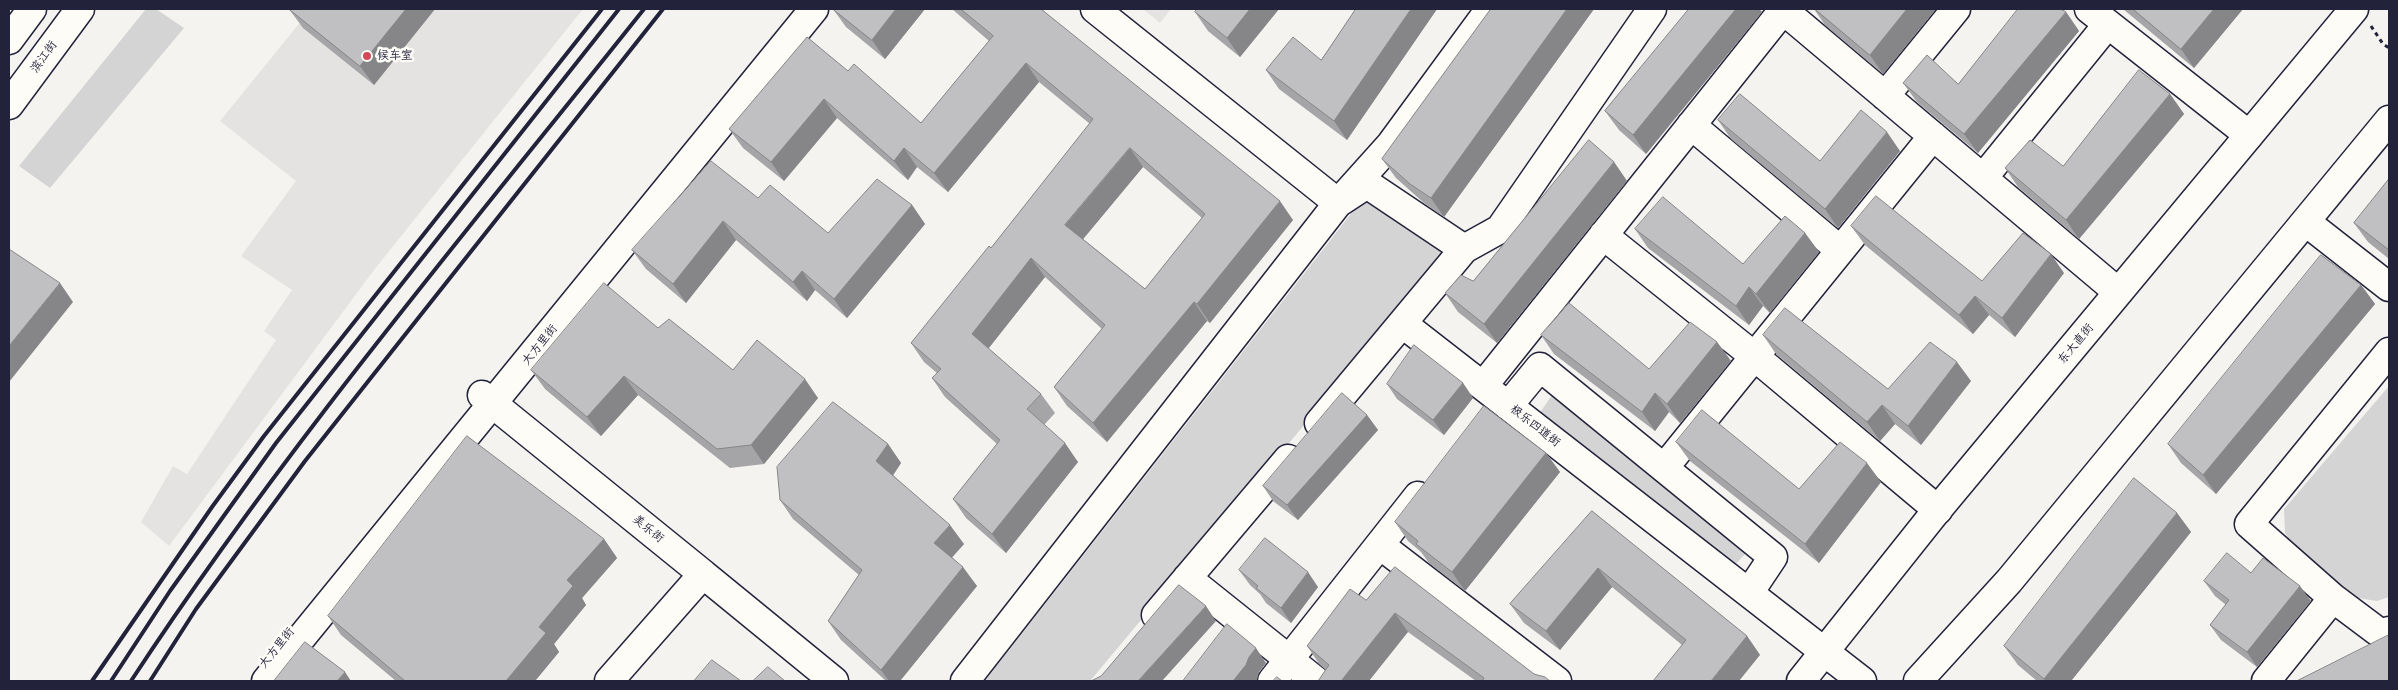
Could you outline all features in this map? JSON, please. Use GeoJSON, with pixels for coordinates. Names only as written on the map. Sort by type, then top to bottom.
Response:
{"type":"FeatureCollection","features":[{"type":"Feature","properties":{"kind":"street"},"geometry":{"type":"LineString","coordinates":[[9,40],[32,9]]}},
{"type":"Feature","properties":{"kind":"street","name":"滨江街"},"geometry":{"type":"LineString","coordinates":[[9,105],[80,9]]}},
{"type":"Feature","properties":{"kind":"street","name":"大方里街"},"geometry":{"type":"LineString","coordinates":[[266,681],[795,9]]}},
{"type":"Feature","properties":{"kind":"street","name":"大方里街"},"geometry":{"type":"LineString","coordinates":[[250,681],[814,9]]}},
{"type":"Feature","properties":{"kind":"street"},"geometry":{"type":"LineString","coordinates":[[1095,9],[1338,203]]}},
{"type":"Feature","properties":{"kind":"street"},"geometry":{"type":"LineString","coordinates":[[965,681],[1338,203],[1391,144],[1490,9]]}},
{"type":"Feature","properties":{"kind":"street"},"geometry":{"type":"LineString","coordinates":[[1137,637],[1403,324],[1464,249],[1500,229],[1652,9]]}},
{"type":"Feature","properties":{"kind":"street"},"geometry":{"type":"LineString","coordinates":[[1478,420],[1496,396],[1514,346],[1783,9],[2118,292]]}},
{"type":"Feature","properties":{"kind":"street"},"geometry":{"type":"LineString","coordinates":[[1885,96],[1956,9]]}},
{"type":"Feature","properties":{"kind":"street"},"geometry":{"type":"LineString","coordinates":[[1983,178],[2098,16],[2250,135]]}},
{"type":"Feature","properties":{"kind":"street","name":"东大直街"},"geometry":{"type":"LineString","coordinates":[[1801,681],[1938,510],[2250,135],[2361,16]]}},
{"type":"Feature","properties":{"kind":"street"},"geometry":{"type":"LineString","coordinates":[[1918,681],[2015,574],[2389,120]]}},
{"type":"Feature","properties":{"kind":"street"},"geometry":{"type":"LineString","coordinates":[[1690,126],[1840,250]]}},
{"type":"Feature","properties":{"kind":"street"},"geometry":{"type":"LineString","coordinates":[[1664,468],[1933,136]]}},
{"type":"Feature","properties":{"kind":"street"},"geometry":{"type":"LineString","coordinates":[[1338,203],[1367,184],[1464,249]]}},
{"type":"Feature","properties":{"kind":"street"},"geometry":{"type":"LineString","coordinates":[[2306,222],[2389,287]]}},
{"type":"Feature","properties":{"kind":"street"},"geometry":{"type":"LineString","coordinates":[[1603,235],[1754,356],[1938,510]]}},
{"type":"Feature","properties":{"kind":"street","name":"极乐四道街"},"geometry":{"type":"LineString","coordinates":[[1403,324],[1862,681]]}},
{"type":"Feature","properties":{"kind":"street"},"geometry":{"type":"LineString","coordinates":[[1514,346],[1774,557],[1749,592]]}},
{"type":"Feature","properties":{"kind":"street"},"geometry":{"type":"LineString","coordinates":[[2389,352],[2249,524],[2333,598],[2385,636],[2389,631]]}},
{"type":"Feature","properties":{"kind":"street"},"geometry":{"type":"LineString","coordinates":[[1496,396],[1540,367]]}},
{"type":"Feature","properties":{"kind":"street","name":"美乐街"},"geometry":{"type":"LineString","coordinates":[[487,398],[834,681]]}},
{"type":"Feature","properties":{"kind":"street"},"geometry":{"type":"LineString","coordinates":[[1272,681],[1435,475]]}},
{"type":"Feature","properties":{"kind":"street"},"geometry":{"type":"LineString","coordinates":[[1380,545],[1557,681]]}},
{"type":"Feature","properties":{"kind":"street"},"geometry":{"type":"LineString","coordinates":[[609,681],[703,574]]}},
{"type":"Feature","properties":{"kind":"street"},"geometry":{"type":"LineString","coordinates":[[1187,578],[1316,681]]}},
{"type":"Feature","properties":{"kind":"street"},"geometry":{"type":"LineString","coordinates":[[2266,681],[2333,598]]}},
{"type":"Feature","properties":{"kind":"path"},"geometry":{"type":"LineString","coordinates":[[2361,16],[2383,44],[2389,48]]}},
{"type":"Feature","properties":{"kind":"shaded area"},"geometry":{"type":"Polygon","coordinates":[[[146,9],[156,9],[184,28],[50,188],[19,166],[146,9]]]}},
{"type":"Feature","properties":{"kind":"shaded area"},"geometry":{"type":"Polygon","coordinates":[[[311,9],[583,9],[374,270],[169,546],[141,522],[173,466],[187,474],[276,340],[264,331],[292,290],[241,256],[296,181],[220,121],[311,9]]]}},
{"type":"Feature","properties":{"kind":"shaded area"},"geometry":{"type":"Polygon","coordinates":[[[1143,9],[1171,9],[1160,23],[1143,9]]]}},
{"type":"Feature","properties":{"kind":"shaded area"},"geometry":{"type":"Polygon","coordinates":[[[1368,192],[1448,253],[1090,681],[985,681],[1368,192]]]}},
{"type":"Feature","properties":{"kind":"shaded area"},"geometry":{"type":"Polygon","coordinates":[[[2389,386],[2389,597],[2377,601],[2358,598],[2295,549],[2285,533],[2284,509],[2389,386]]]}},
{"type":"Feature","properties":{"kind":"shaded area"},"geometry":{"type":"Polygon","coordinates":[[[1552,395],[1748,551],[1727,573],[1537,417],[1552,395]]]}},
{"type":"Feature","properties":{"kind":"building"},"geometry":{"type":"Polygon","coordinates":[[[289,9],[406,9],[360,66],[289,9]]]}},
{"type":"Feature","properties":{"kind":"building"},"geometry":{"type":"Polygon","coordinates":[[[833,9],[896,9],[872,40],[833,9]]]}},
{"type":"Feature","properties":{"kind":"building"},"geometry":{"type":"Polygon","coordinates":[[[961,9],[1041,9],[1280,201],[1197,304],[1194,302],[1093,423],[1054,387],[1105,325],[1031,258],[972,334],[1041,394],[1027,409],[1065,443],[992,534],[953,499],[1000,440],[932,378],[941,369],[911,343],[989,246],[991,248],[1093,119],[1026,63],[934,173],[904,148],[894,161],[824,99],[771,162],[729,129],[807,37],[848,71],[854,64],[921,123],[993,36],[961,9]],[[1130,148],[1065,225],[1145,289],[1205,214],[1130,148]]]}},
{"type":"Feature","properties":{"kind":"building"},"geometry":{"type":"Polygon","coordinates":[[[1197,9],[1250,9],[1227,38],[1195,12],[1197,9]]]}},
{"type":"Feature","properties":{"kind":"building"},"geometry":{"type":"Polygon","coordinates":[[[1356,9],[1411,9],[1334,121],[1266,70],[1293,37],[1321,60],[1356,9]]]}},
{"type":"Feature","properties":{"kind":"building"},"geometry":{"type":"Polygon","coordinates":[[[1491,9],[1567,9],[1431,198],[1410,184],[1382,159],[1491,9]]]}},
{"type":"Feature","properties":{"kind":"building"},"geometry":{"type":"Polygon","coordinates":[[[1689,9],[1736,9],[1633,135],[1605,111],[1689,9]]]}},
{"type":"Feature","properties":{"kind":"building"},"geometry":{"type":"Polygon","coordinates":[[[1815,9],[1907,9],[1870,55],[1815,9]]]}},
{"type":"Feature","properties":{"kind":"building"},"geometry":{"type":"Polygon","coordinates":[[[2018,9],[2061,9],[2066,12],[1964,134],[1903,83],[1927,55],[1958,84],[2018,9]]]}},
{"type":"Feature","properties":{"kind":"building"},"geometry":{"type":"Polygon","coordinates":[[[2133,9],[2214,9],[2181,49],[2133,9]]]}},
{"type":"Feature","properties":{"kind":"building"},"geometry":{"type":"Polygon","coordinates":[[[2139,70],[2170,94],[2066,220],[2005,168],[2030,140],[2063,166],[2139,70]]]}},
{"type":"Feature","properties":{"kind":"building"},"geometry":{"type":"Polygon","coordinates":[[[1740,94],[1820,161],[1861,110],[1887,132],[1825,209],[1718,120],[1740,94]]]}},
{"type":"Feature","properties":{"kind":"building"},"geometry":{"type":"Polygon","coordinates":[[[1589,140],[1614,162],[1484,324],[1445,293],[1461,275],[1473,281],[1589,140]]]}},
{"type":"Feature","properties":{"kind":"building"},"geometry":{"type":"Polygon","coordinates":[[[711,161],[758,198],[770,185],[828,233],[877,179],[912,205],[834,299],[802,271],[793,282],[723,221],[673,284],[632,250],[711,161]]]}},
{"type":"Feature","properties":{"kind":"building"},"geometry":{"type":"Polygon","coordinates":[[[2389,179],[2389,250],[2354,223],[2389,179]]]}},
{"type":"Feature","properties":{"kind":"building"},"geometry":{"type":"Polygon","coordinates":[[[1876,196],[1982,281],[2023,233],[2051,254],[2002,318],[1975,296],[1959,315],[1851,226],[1876,196]]]}},
{"type":"Feature","properties":{"kind":"building"},"geometry":{"type":"Polygon","coordinates":[[[1663,197],[1743,264],[1785,216],[1805,233],[1756,294],[1749,287],[1736,306],[1635,229],[1663,197]]]}},
{"type":"Feature","properties":{"kind":"building"},"geometry":{"type":"Polygon","coordinates":[[[9,249],[60,283],[9,346],[9,249]]]}},
{"type":"Feature","properties":{"kind":"building"},"geometry":{"type":"Polygon","coordinates":[[[2321,255],[2361,285],[2203,475],[2168,444],[2321,255]]]}},
{"type":"Feature","properties":{"kind":"building"},"geometry":{"type":"Polygon","coordinates":[[[604,283],[658,328],[669,319],[733,370],[757,340],[805,379],[751,445],[717,449],[624,376],[587,417],[531,370],[604,283]]]}},
{"type":"Feature","properties":{"kind":"building"},"geometry":{"type":"Polygon","coordinates":[[[1569,303],[1649,369],[1690,322],[1717,342],[1667,404],[1655,393],[1642,412],[1541,335],[1569,303]]]}},
{"type":"Feature","properties":{"kind":"building"},"geometry":{"type":"Polygon","coordinates":[[[1785,308],[1888,389],[1930,342],[1957,362],[1908,426],[1882,405],[1867,422],[1763,335],[1785,308]]]}},
{"type":"Feature","properties":{"kind":"building"},"geometry":{"type":"Polygon","coordinates":[[[1414,345],[1463,383],[1433,420],[1387,384],[1414,345]]]}},
{"type":"Feature","properties":{"kind":"building"},"geometry":{"type":"Polygon","coordinates":[[[1342,393],[1367,415],[1287,505],[1263,486],[1342,393]]]}},
{"type":"Feature","properties":{"kind":"building"},"geometry":{"type":"Polygon","coordinates":[[[833,402],[888,444],[876,461],[950,525],[934,543],[963,567],[881,670],[828,621],[862,570],[780,500],[777,467],[833,402]]]}},
{"type":"Feature","properties":{"kind":"building"},"geometry":{"type":"Polygon","coordinates":[[[1484,406],[1546,453],[1452,572],[1416,544],[1418,541],[1395,522],[1484,406]]]}},
{"type":"Feature","properties":{"kind":"building"},"geometry":{"type":"Polygon","coordinates":[[[1702,410],[1799,489],[1840,442],[1867,463],[1805,544],[1676,442],[1702,410]]]}},
{"type":"Feature","properties":{"kind":"building"},"geometry":{"type":"Polygon","coordinates":[[[467,436],[604,539],[567,580],[573,586],[539,627],[546,633],[506,681],[405,681],[328,616],[467,436]]]}},
{"type":"Feature","properties":{"kind":"building"},"geometry":{"type":"Polygon","coordinates":[[[2134,478],[2177,513],[2044,679],[2004,646],[2134,478]]]}},
{"type":"Feature","properties":{"kind":"building"},"geometry":{"type":"Polygon","coordinates":[[[1592,511],[1747,636],[1711,681],[1653,681],[1686,640],[1598,568],[1546,631],[1510,604],[1592,511]]]}},
{"type":"Feature","properties":{"kind":"building"},"geometry":{"type":"Polygon","coordinates":[[[1265,538],[1308,572],[1281,608],[1256,588],[1258,586],[1239,570],[1265,538]]]}},
{"type":"Feature","properties":{"kind":"building"},"geometry":{"type":"Polygon","coordinates":[[[2227,553],[2251,573],[2263,558],[2300,586],[2247,652],[2210,625],[2229,600],[2204,581],[2227,553]]]}},
{"type":"Feature","properties":{"kind":"building"},"geometry":{"type":"Polygon","coordinates":[[[1395,567],[1534,674],[1545,677],[1550,681],[1482,681],[1484,678],[1395,613],[1341,681],[1318,681],[1329,665],[1307,646],[1350,589],[1366,600],[1395,567]]]}},
{"type":"Feature","properties":{"kind":"building"},"geometry":{"type":"Polygon","coordinates":[[[1179,585],[1206,606],[1138,681],[1091,681],[1101,676],[1179,585]]]}},
{"type":"Feature","properties":{"kind":"building"},"geometry":{"type":"Polygon","coordinates":[[[1227,624],[1256,648],[1246,665],[1233,681],[1183,681],[1227,624]]]}},
{"type":"Feature","properties":{"kind":"building"},"geometry":{"type":"Polygon","coordinates":[[[2389,635],[2389,681],[2297,681],[2389,635]]]}},
{"type":"Feature","properties":{"kind":"building"},"geometry":{"type":"Polygon","coordinates":[[[305,642],[345,672],[337,681],[274,681],[305,642]]]}},
{"type":"Feature","properties":{"kind":"building"},"geometry":{"type":"Polygon","coordinates":[[[712,660],[741,681],[694,681],[712,660]]]}},
{"type":"Feature","properties":{"kind":"building"},"geometry":{"type":"Polygon","coordinates":[[[768,667],[785,681],[753,681],[768,667]]]}},
{"type":"Feature","properties":{"kind":"building"},"geometry":{"type":"Polygon","coordinates":[[[1277,677],[1282,681],[1273,681],[1277,677]]]}},
{"type":"Feature","properties":{"kind":"railway"},"geometry":{"type":"LineString","coordinates":[[92,681],[212,507],[264,436],[602,9]]}},
{"type":"Feature","properties":{"kind":"railway"},"geometry":{"type":"LineString","coordinates":[[111,681],[170,591],[276,443],[619,9]]}},
{"type":"Feature","properties":{"kind":"railway"},"geometry":{"type":"LineString","coordinates":[[131,681],[190,593],[315,423],[644,9]]}},
{"type":"Feature","properties":{"kind":"railway"},"geometry":{"type":"LineString","coordinates":[[150,681],[196,609],[305,461],[663,9]]}},
{"type":"Feature","properties":{"kind":"place","name":"候车室"},"geometry":{"type":"Point","coordinates":[367,56]}}]}
